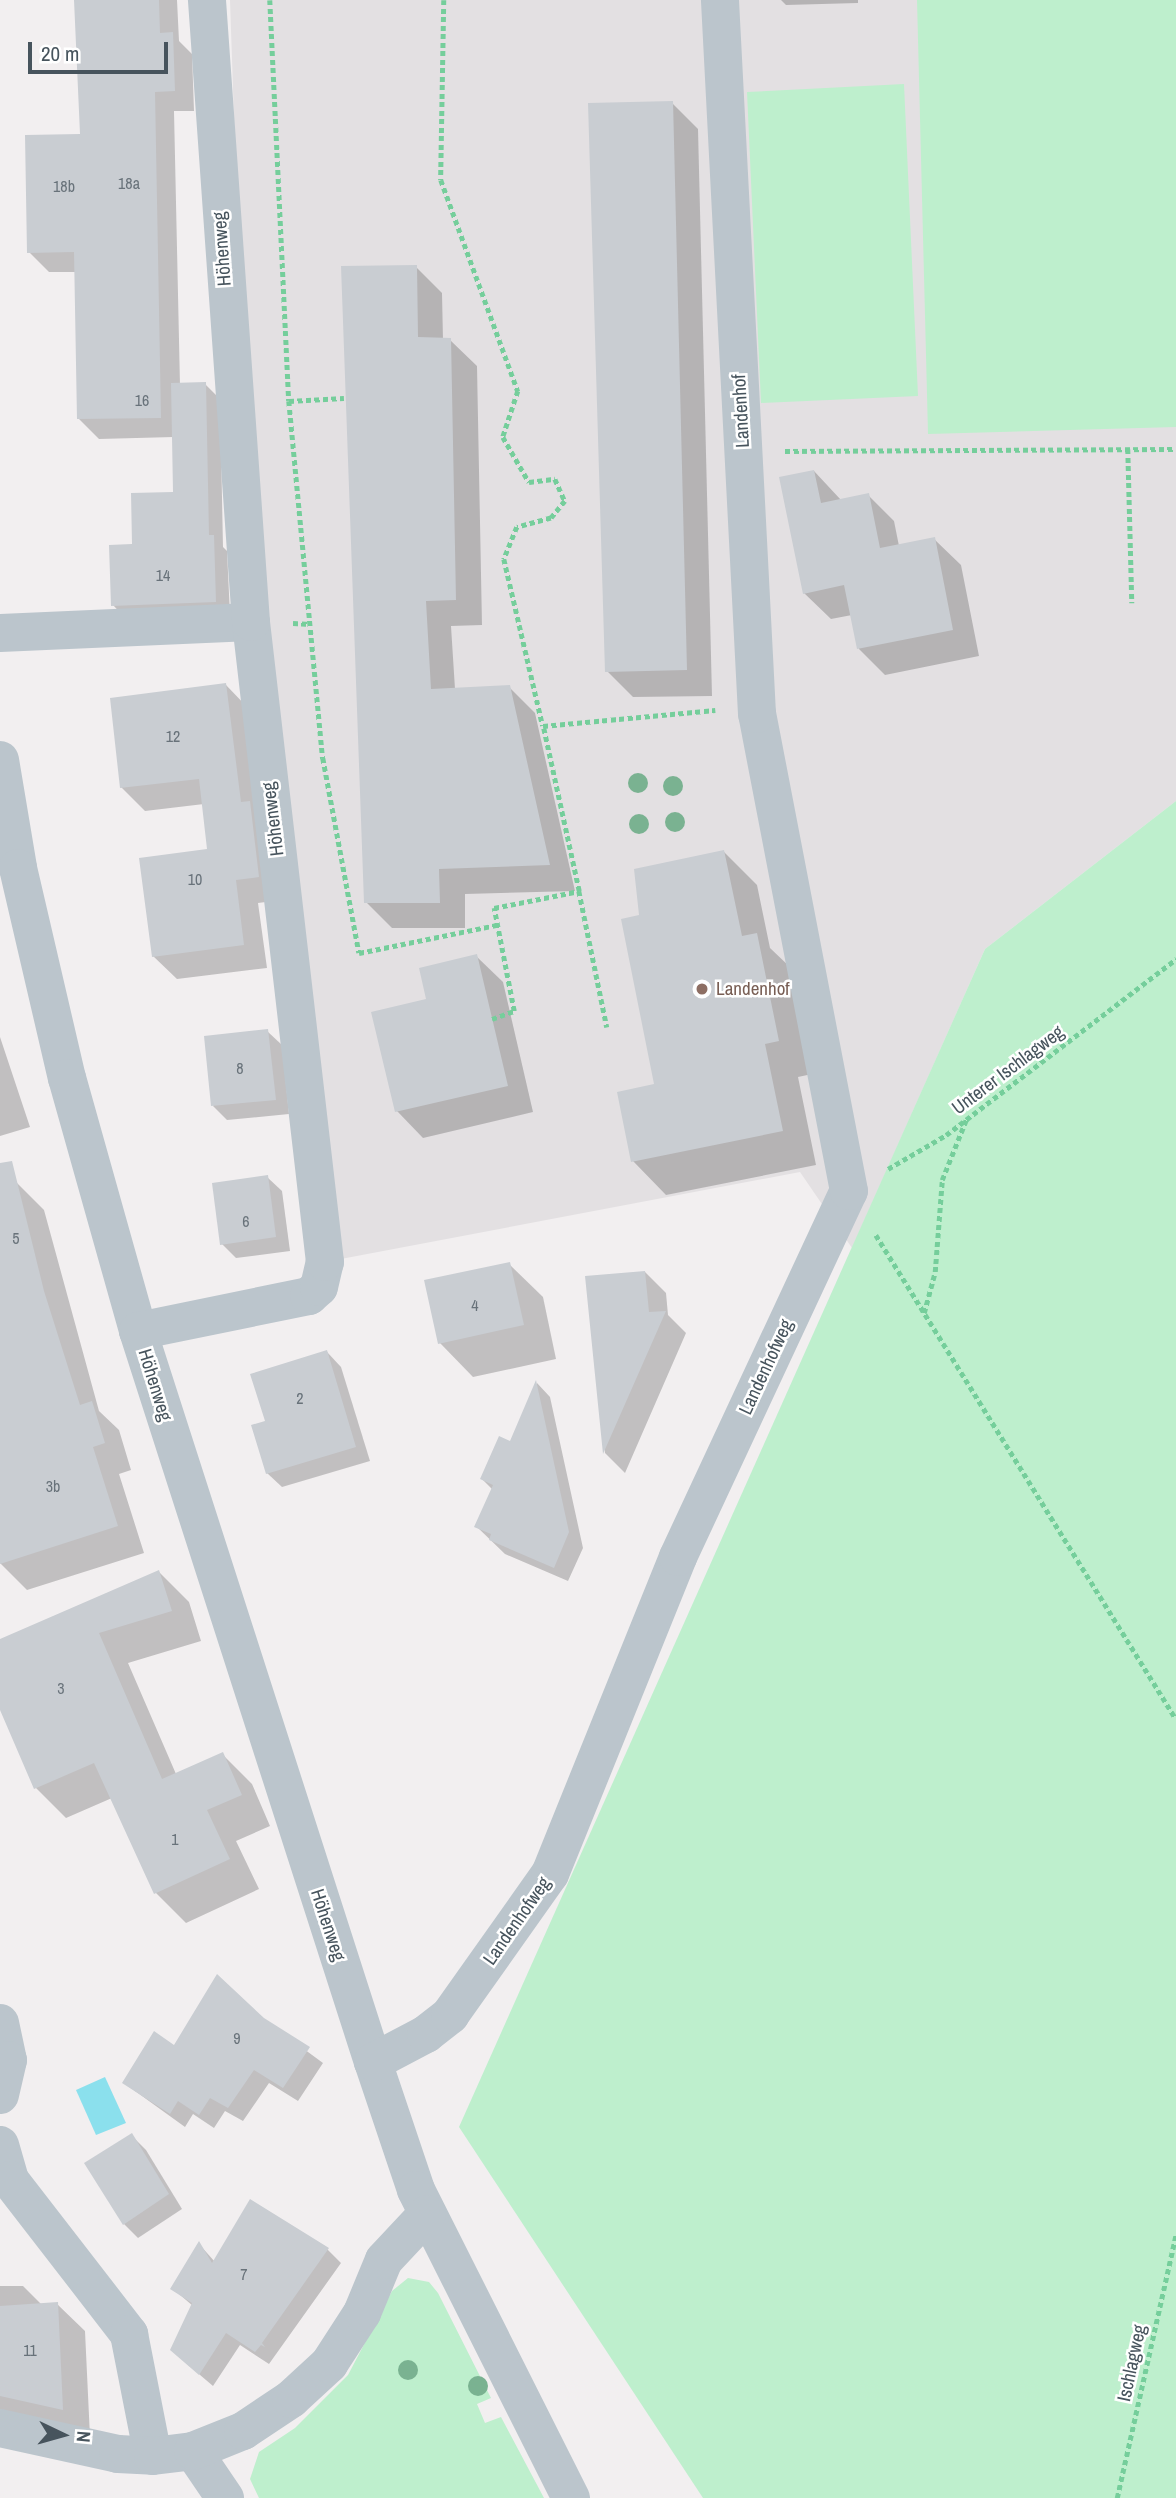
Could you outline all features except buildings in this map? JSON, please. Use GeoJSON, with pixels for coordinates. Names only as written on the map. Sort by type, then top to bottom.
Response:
{"type":"FeatureCollection","features":[{"type":"Feature","properties":{"kind":"street","name":"Höhenweg"},"geometry":{"type":"LineString","coordinates":[[138,1331],[309,1296],[319,1287],[325,1262],[251,622],[207,0]]}},
{"type":"Feature","properties":{"kind":"street","name":"Landenhof"},"geometry":{"type":"LineString","coordinates":[[720,0],[757,706],[849,1191]]}},
{"type":"Feature","properties":{"kind":"street"},"geometry":{"type":"LineString","coordinates":[[0,633],[251,622]]}},
{"type":"Feature","properties":{"kind":"street","name":"Höhenweg"},"geometry":{"type":"LineString","coordinates":[[0,760],[18,868],[67,1078],[138,1331],[373,2062],[427,2214],[571,2498]]}},
{"type":"Feature","properties":{"kind":"street","name":"Landenhofweg"},"geometry":{"type":"LineString","coordinates":[[373,2062],[426,2034],[450,2015],[550,1874],[678,1557],[849,1191]]}},
{"type":"Feature","properties":{"kind":"street"},"geometry":{"type":"LineString","coordinates":[[0,2023],[8,2060],[0,2095]]}},
{"type":"Feature","properties":{"kind":"street"},"geometry":{"type":"LineString","coordinates":[[0,2145],[10,2180],[129,2334],[153,2456]]}},
{"type":"Feature","properties":{"kind":"street"},"geometry":{"type":"LineString","coordinates":[[0,2428],[118,2454],[153,2456],[193,2451],[243,2431],[291,2399],[329,2364],[362,2313],[384,2260],[427,2214]]}},
{"type":"Feature","properties":{"kind":"street"},"geometry":{"type":"LineString","coordinates":[[193,2451],[225,2498]]}},
{"type":"Feature","properties":{"kind":"path"},"geometry":{"type":"LineString","coordinates":[[270,0],[289,401],[323,758],[359,953],[497,925]]}},
{"type":"Feature","properties":{"kind":"path"},"geometry":{"type":"LineString","coordinates":[[444,0],[442,180],[517,391],[503,437],[529,482],[555,479],[565,501],[551,518],[517,527],[504,559],[543,726],[607,1027]]}},
{"type":"Feature","properties":{"kind":"path"},"geometry":{"type":"LineString","coordinates":[[289,401],[344,398]]}},
{"type":"Feature","properties":{"kind":"path"},"geometry":{"type":"LineString","coordinates":[[1129,449],[1132,603]]}},
{"type":"Feature","properties":{"kind":"path"},"geometry":{"type":"LineString","coordinates":[[743,452],[1176,449]]}},
{"type":"Feature","properties":{"kind":"path"},"geometry":{"type":"LineString","coordinates":[[543,726],[757,706]]}},
{"type":"Feature","properties":{"kind":"path"},"geometry":{"type":"LineString","coordinates":[[492,1019],[514,1011],[494,908],[579,891]]}},
{"type":"Feature","properties":{"kind":"path","name":"Unterer Ischlagweg"},"geometry":{"type":"LineString","coordinates":[[849,1191],[967,1119],[1176,959]]}},
{"type":"Feature","properties":{"kind":"path"},"geometry":{"type":"LineString","coordinates":[[924,1313],[936,1272],[942,1180],[967,1119]]}},
{"type":"Feature","properties":{"kind":"path"},"geometry":{"type":"LineString","coordinates":[[849,1191],[1176,1719]]}},
{"type":"Feature","properties":{"kind":"path","name":"Ischlagweg"},"geometry":{"type":"LineString","coordinates":[[1116,2498],[1176,2234]]}},
{"type":"Feature","properties":{"kind":"shaded area"},"geometry":{"type":"Polygon","coordinates":[[[230,0],[1176,0],[1176,801],[985,949],[852,1248],[800,1172],[325,1262],[251,622],[230,0]]]}},
{"type":"Feature","properties":{"kind":"green space"},"geometry":{"type":"Polygon","coordinates":[[[917,0],[1176,0],[1176,427],[928,434],[917,0]]]}},
{"type":"Feature","properties":{"kind":"green space"},"geometry":{"type":"Polygon","coordinates":[[[904,84],[918,396],[761,403],[747,92],[904,84]]]}},
{"type":"Feature","properties":{"kind":"green space"},"geometry":{"type":"Polygon","coordinates":[[[1176,801],[1176,2498],[703,2498],[459,2127],[985,949],[1176,801]]]}},
{"type":"Feature","properties":{"kind":"green space"},"geometry":{"type":"Polygon","coordinates":[[[408,2278],[429,2282],[438,2293],[491,2398],[477,2404],[485,2423],[501,2417],[544,2498],[259,2498],[250,2479],[259,2452],[295,2428],[348,2375],[392,2291],[408,2278]]]}},
{"type":"Feature","properties":{"kind":"water"},"geometry":{"type":"Polygon","coordinates":[[[105,2077],[126,2123],[96,2135],[76,2090],[105,2077]]]}},
{"type":"Feature","properties":{"kind":"place","name":"Landenhof"},"geometry":{"type":"Point","coordinates":[702,989]}}]}
